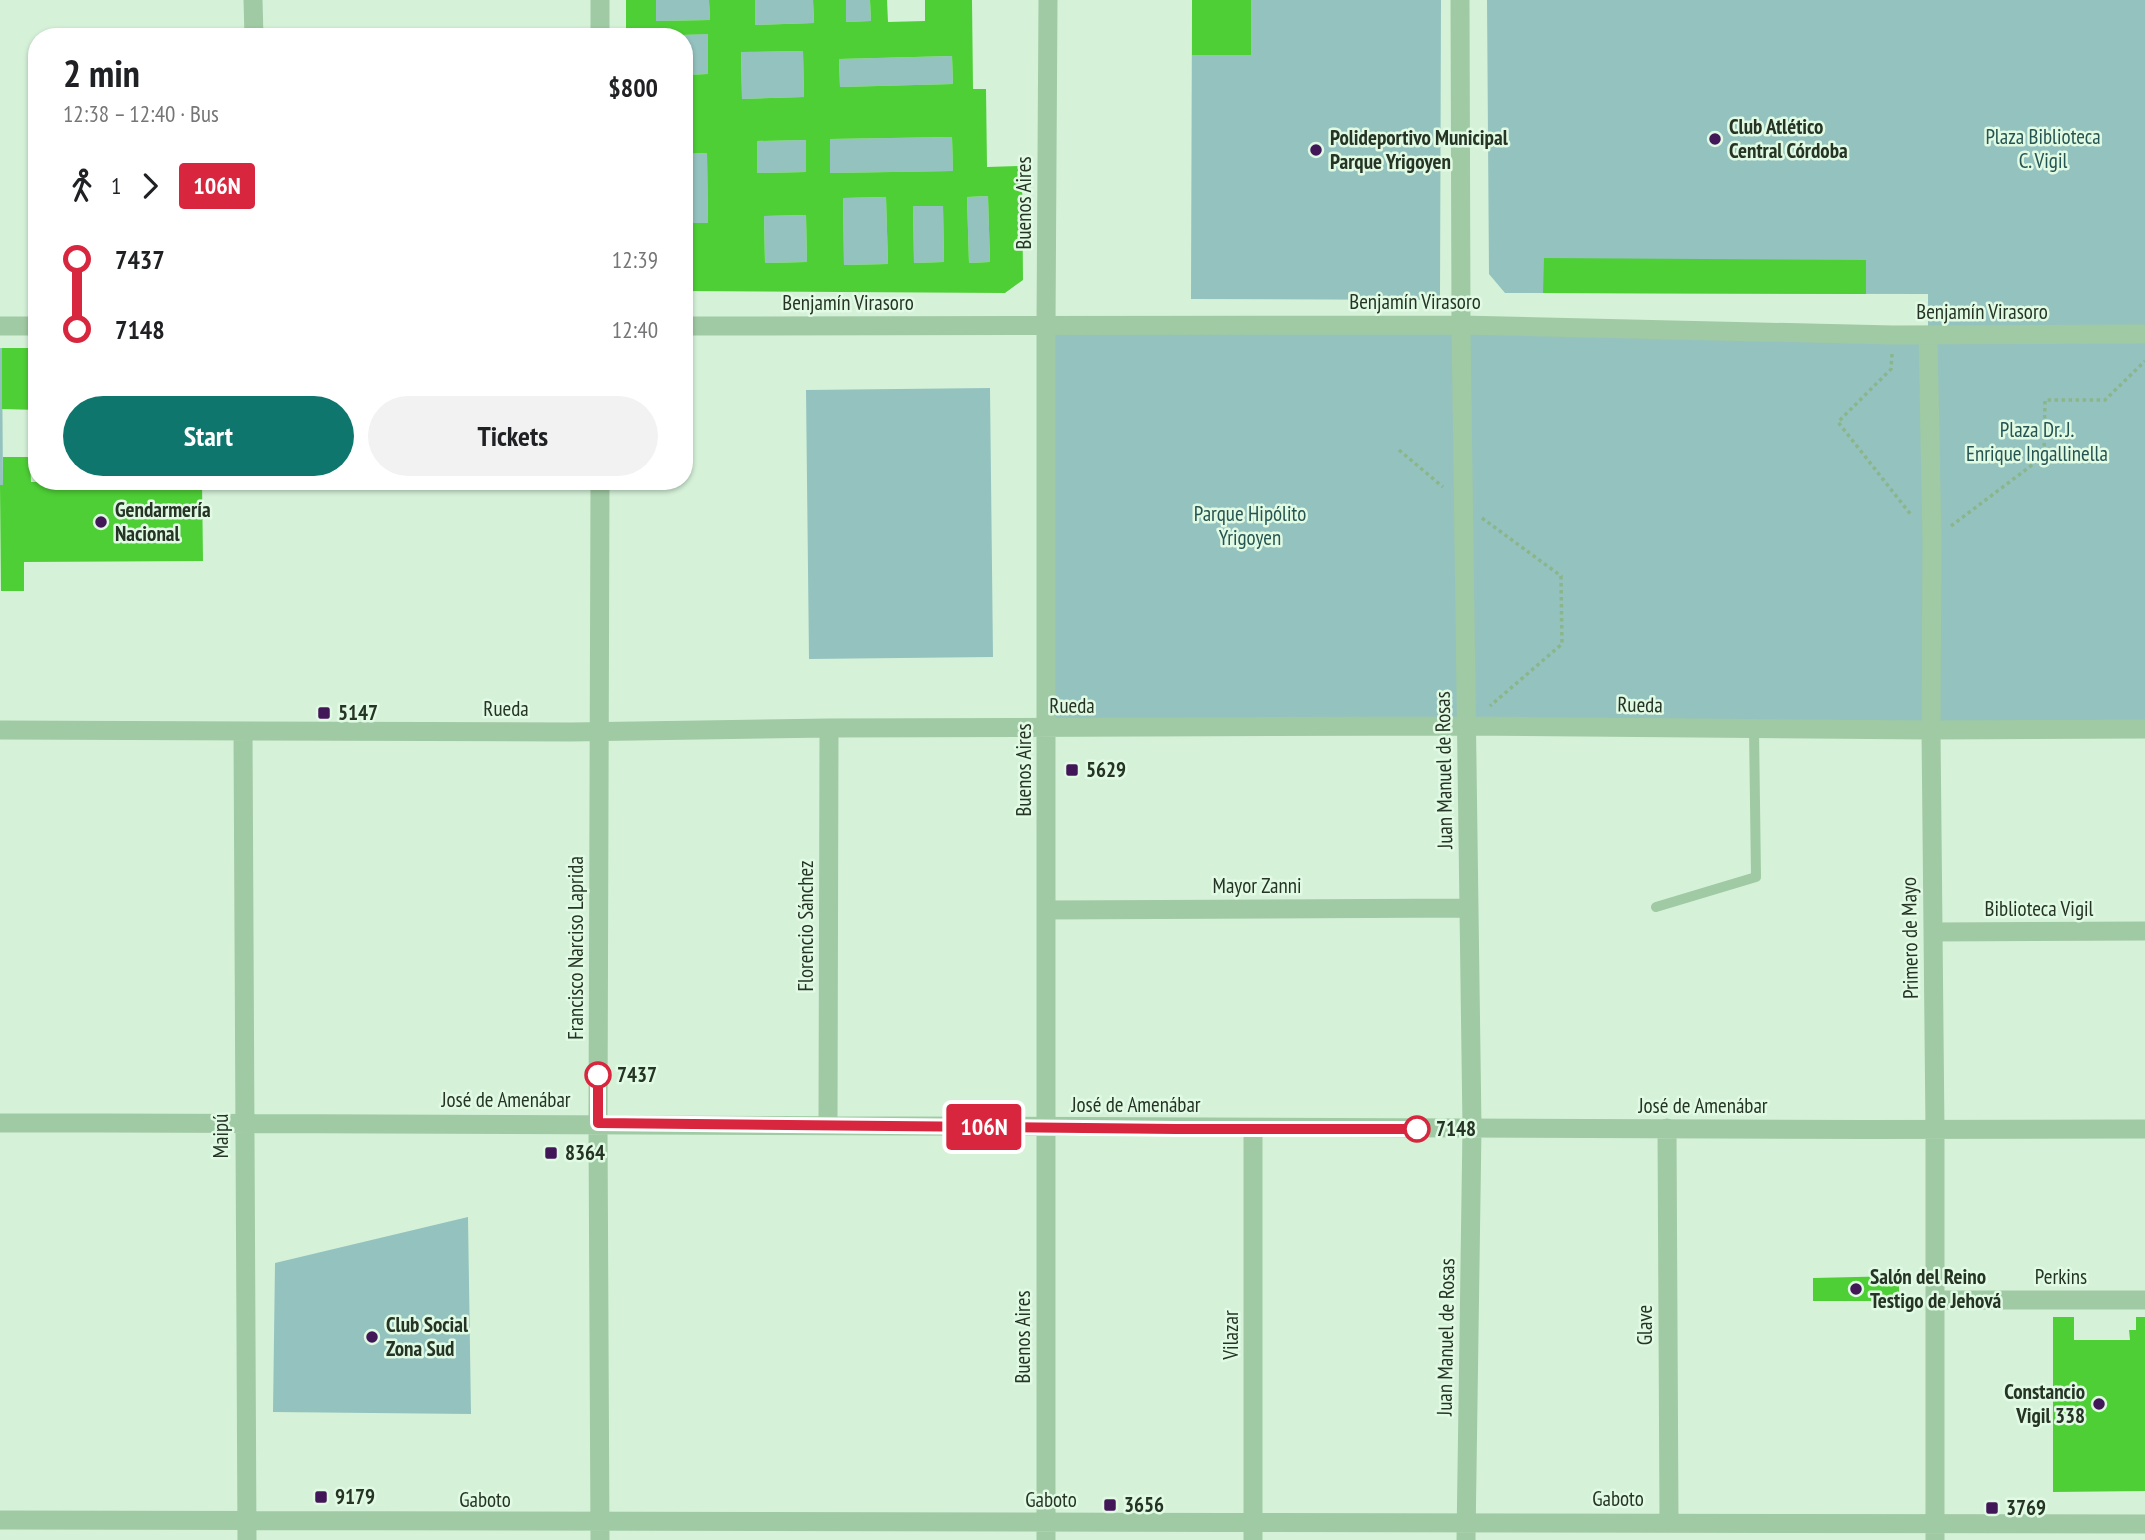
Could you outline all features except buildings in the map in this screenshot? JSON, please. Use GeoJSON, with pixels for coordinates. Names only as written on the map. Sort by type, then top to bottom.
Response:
{"type":"FeatureCollection","features":[{"type":"Feature","properties":{"kind":"street"},"geometry":{"type":"LineString","coordinates":[[253,0],[254,28]]}},
{"type":"Feature","properties":{"kind":"street"},"geometry":{"type":"LineString","coordinates":[[600,0],[600,28]]}},
{"type":"Feature","properties":{"kind":"street","name":"Buenos Aires"},"geometry":{"type":"LineString","coordinates":[[1046,1531],[1048,0]]}},
{"type":"Feature","properties":{"kind":"street","name":"Juan Manuel de Rosas"},"geometry":{"type":"LineString","coordinates":[[1460,0],[1461,325],[1472,1128],[1466,1532]]}},
{"type":"Feature","properties":{"kind":"street","name":"Benjamín Virasoro"},"geometry":{"type":"LineString","coordinates":[[693,326],[1461,325],[1894,335],[2145,334]]}},
{"type":"Feature","properties":{"kind":"street"},"geometry":{"type":"LineString","coordinates":[[0,326],[28,326]]}},
{"type":"Feature","properties":{"kind":"street","name":"Primero de Mayo"},"geometry":{"type":"LineString","coordinates":[[1928,335],[1932,541],[1935,1532]]}},
{"type":"Feature","properties":{"kind":"street","name":"Francisco Narciso Laprida"},"geometry":{"type":"LineString","coordinates":[[600,490],[600,1532]]}},
{"type":"Feature","properties":{"kind":"street","name":"Rueda"},"geometry":{"type":"LineString","coordinates":[[0,730],[600,732],[829,728],[1467,726],[2145,729]]}},
{"type":"Feature","properties":{"kind":"street","name":"Florencio Sánchez"},"geometry":{"type":"LineString","coordinates":[[828,1125],[829,728]]}},
{"type":"Feature","properties":{"kind":"street","name":"Maipú"},"geometry":{"type":"LineString","coordinates":[[243,731],[247,1531]]}},
{"type":"Feature","properties":{"kind":"street","name":"Mayor Zanni"},"geometry":{"type":"LineString","coordinates":[[1046,909],[1468,908]]}},
{"type":"Feature","properties":{"kind":"street","name":"Biblioteca Vigil"},"geometry":{"type":"LineString","coordinates":[[1933,932],[2145,931]]}},
{"type":"Feature","properties":{"kind":"street","name":"José de Amenábar"},"geometry":{"type":"LineString","coordinates":[[0,1123],[598,1123],[1254,1129],[2145,1129]]}},
{"type":"Feature","properties":{"kind":"street","name":"Glave"},"geometry":{"type":"LineString","coordinates":[[1667,1128],[1668,1521]]}},
{"type":"Feature","properties":{"kind":"street","name":"Vilazar"},"geometry":{"type":"LineString","coordinates":[[1253,1531],[1254,1129]]}},
{"type":"Feature","properties":{"kind":"street","name":"Perkins"},"geometry":{"type":"LineString","coordinates":[[1935,1300],[2145,1300]]}},
{"type":"Feature","properties":{"kind":"street","name":"Gaboto"},"geometry":{"type":"LineString","coordinates":[[0,1520],[247,1531],[600,1532],[1466,1532],[1668,1521],[1935,1532],[2145,1524]]}},
{"type":"Feature","properties":{"kind":"lane"},"geometry":{"type":"LineString","coordinates":[[1656,907],[1756,877],[1754,729]]}},
{"type":"Feature","properties":{"kind":"path"},"geometry":{"type":"LineString","coordinates":[[1894,335],[1891,369],[1838,422],[1932,541],[2044,456],[2045,400],[2105,400],[2145,361]]}},
{"type":"Feature","properties":{"kind":"path"},"geometry":{"type":"LineString","coordinates":[[1399,450],[1463,504],[1561,576],[1562,644],[1467,726]]}},
{"type":"Feature","properties":{"kind":"green space"},"geometry":{"type":"Polygon","coordinates":[[[656,0],[709,0],[710,20],[656,21],[656,0]]]}},
{"type":"Feature","properties":{"kind":"green space"},"geometry":{"type":"Polygon","coordinates":[[[755,0],[813,0],[814,23],[755,25],[755,0]]]}},
{"type":"Feature","properties":{"kind":"green space"},"geometry":{"type":"Polygon","coordinates":[[[846,0],[870,0],[871,21],[846,22],[846,0]]]}},
{"type":"Feature","properties":{"kind":"green space","name":"Polideportivo Municipal Parque Yrigoyen"},"geometry":{"type":"Polygon","coordinates":[[[1192,0],[1441,0],[1440,300],[1191,299],[1192,0]]]}},
{"type":"Feature","properties":{"kind":"green space","name":"Parque Hipólito Yrigoyen"},"geometry":{"type":"Polygon","coordinates":[[[1487,0],[2145,0],[2145,729],[1047,728],[1046,325],[1928,334],[1928,294],[1505,293],[1489,274],[1487,0]]]}},
{"type":"Feature","properties":{"kind":"green space"},"geometry":{"type":"Polygon","coordinates":[[[693,34],[708,34],[708,74],[693,75],[693,34]]]}},
{"type":"Feature","properties":{"kind":"green space"},"geometry":{"type":"Polygon","coordinates":[[[803,51],[804,97],[742,99],[741,52],[803,51]]]}},
{"type":"Feature","properties":{"kind":"green space"},"geometry":{"type":"Polygon","coordinates":[[[952,56],[953,84],[840,87],[839,59],[952,56]]]}},
{"type":"Feature","properties":{"kind":"green space"},"geometry":{"type":"Polygon","coordinates":[[[952,137],[953,171],[830,173],[830,139],[952,137]]]}},
{"type":"Feature","properties":{"kind":"green space"},"geometry":{"type":"Polygon","coordinates":[[[806,140],[806,172],[757,173],[757,141],[806,140]]]}},
{"type":"Feature","properties":{"kind":"green space"},"geometry":{"type":"Polygon","coordinates":[[[707,153],[708,223],[693,223],[693,154],[707,153]]]}},
{"type":"Feature","properties":{"kind":"green space"},"geometry":{"type":"Polygon","coordinates":[[[988,196],[990,262],[969,263],[967,197],[988,196]]]}},
{"type":"Feature","properties":{"kind":"green space"},"geometry":{"type":"Polygon","coordinates":[[[886,197],[888,264],[844,265],[843,198],[886,197]]]}},
{"type":"Feature","properties":{"kind":"green space"},"geometry":{"type":"Polygon","coordinates":[[[913,206],[943,206],[944,262],[914,263],[913,206]]]}},
{"type":"Feature","properties":{"kind":"green space"},"geometry":{"type":"Polygon","coordinates":[[[806,215],[807,262],[765,263],[764,216],[806,215]]]}},
{"type":"Feature","properties":{"kind":"green space"},"geometry":{"type":"Polygon","coordinates":[[[2,348],[3,485],[0,485],[2,348]]]}},
{"type":"Feature","properties":{"kind":"green space"},"geometry":{"type":"Polygon","coordinates":[[[990,388],[993,657],[809,659],[806,390],[990,388]]]}},
{"type":"Feature","properties":{"kind":"green space","name":"Club Social Zona Sud"},"geometry":{"type":"Polygon","coordinates":[[[468,1217],[471,1414],[273,1412],[275,1263],[468,1217]]]}},
{"type":"Feature","properties":{"kind":"bus line","name":"106N"},"geometry":{"type":"LineString","coordinates":[[598,1075],[598,1123],[1417,1129]]}},
{"type":"Feature","properties":{"kind":"place","name":"Club Atlético Central Córdoba"},"geometry":{"type":"Point","coordinates":[1715,139]}},
{"type":"Feature","properties":{"kind":"place","name":"Polideportivo Municipal Parque Yrigoyen"},"geometry":{"type":"Point","coordinates":[1316,150]}},
{"type":"Feature","properties":{"kind":"place","name":"Gendarmería Nacional"},"geometry":{"type":"Point","coordinates":[101,522]}},
{"type":"Feature","properties":{"kind":"place","name":"5147"},"geometry":{"type":"Point","coordinates":[324,713]}},
{"type":"Feature","properties":{"kind":"place","name":"5629"},"geometry":{"type":"Point","coordinates":[1072,770]}},
{"type":"Feature","properties":{"kind":"place","name":"7437"},"geometry":{"type":"Point","coordinates":[598,1075]}},
{"type":"Feature","properties":{"kind":"place","name":"7148"},"geometry":{"type":"Point","coordinates":[1417,1129]}},
{"type":"Feature","properties":{"kind":"place","name":"8364"},"geometry":{"type":"Point","coordinates":[551,1153]}},
{"type":"Feature","properties":{"kind":"place","name":"Salón del Reino Testigo de Jehová"},"geometry":{"type":"Point","coordinates":[1856,1289]}},
{"type":"Feature","properties":{"kind":"place","name":"Club Social Zona Sud"},"geometry":{"type":"Point","coordinates":[372,1337]}},
{"type":"Feature","properties":{"kind":"place","name":"Constancio Vigil 338"},"geometry":{"type":"Point","coordinates":[2099,1404]}},
{"type":"Feature","properties":{"kind":"place","name":"9179"},"geometry":{"type":"Point","coordinates":[321,1497]}},
{"type":"Feature","properties":{"kind":"place","name":"3656"},"geometry":{"type":"Point","coordinates":[1110,1505]}},
{"type":"Feature","properties":{"kind":"place","name":"3769"},"geometry":{"type":"Point","coordinates":[1992,1508]}},
{"type":"Feature","properties":{"kind":"park label","name":"Plaza Biblioteca C. Vigil"},"geometry":{"type":"Point","coordinates":[2043,149]}},
{"type":"Feature","properties":{"kind":"park label","name":"Plaza Dr. J. Enrique Ingallinella"},"geometry":{"type":"Point","coordinates":[2037,442]}}]}
